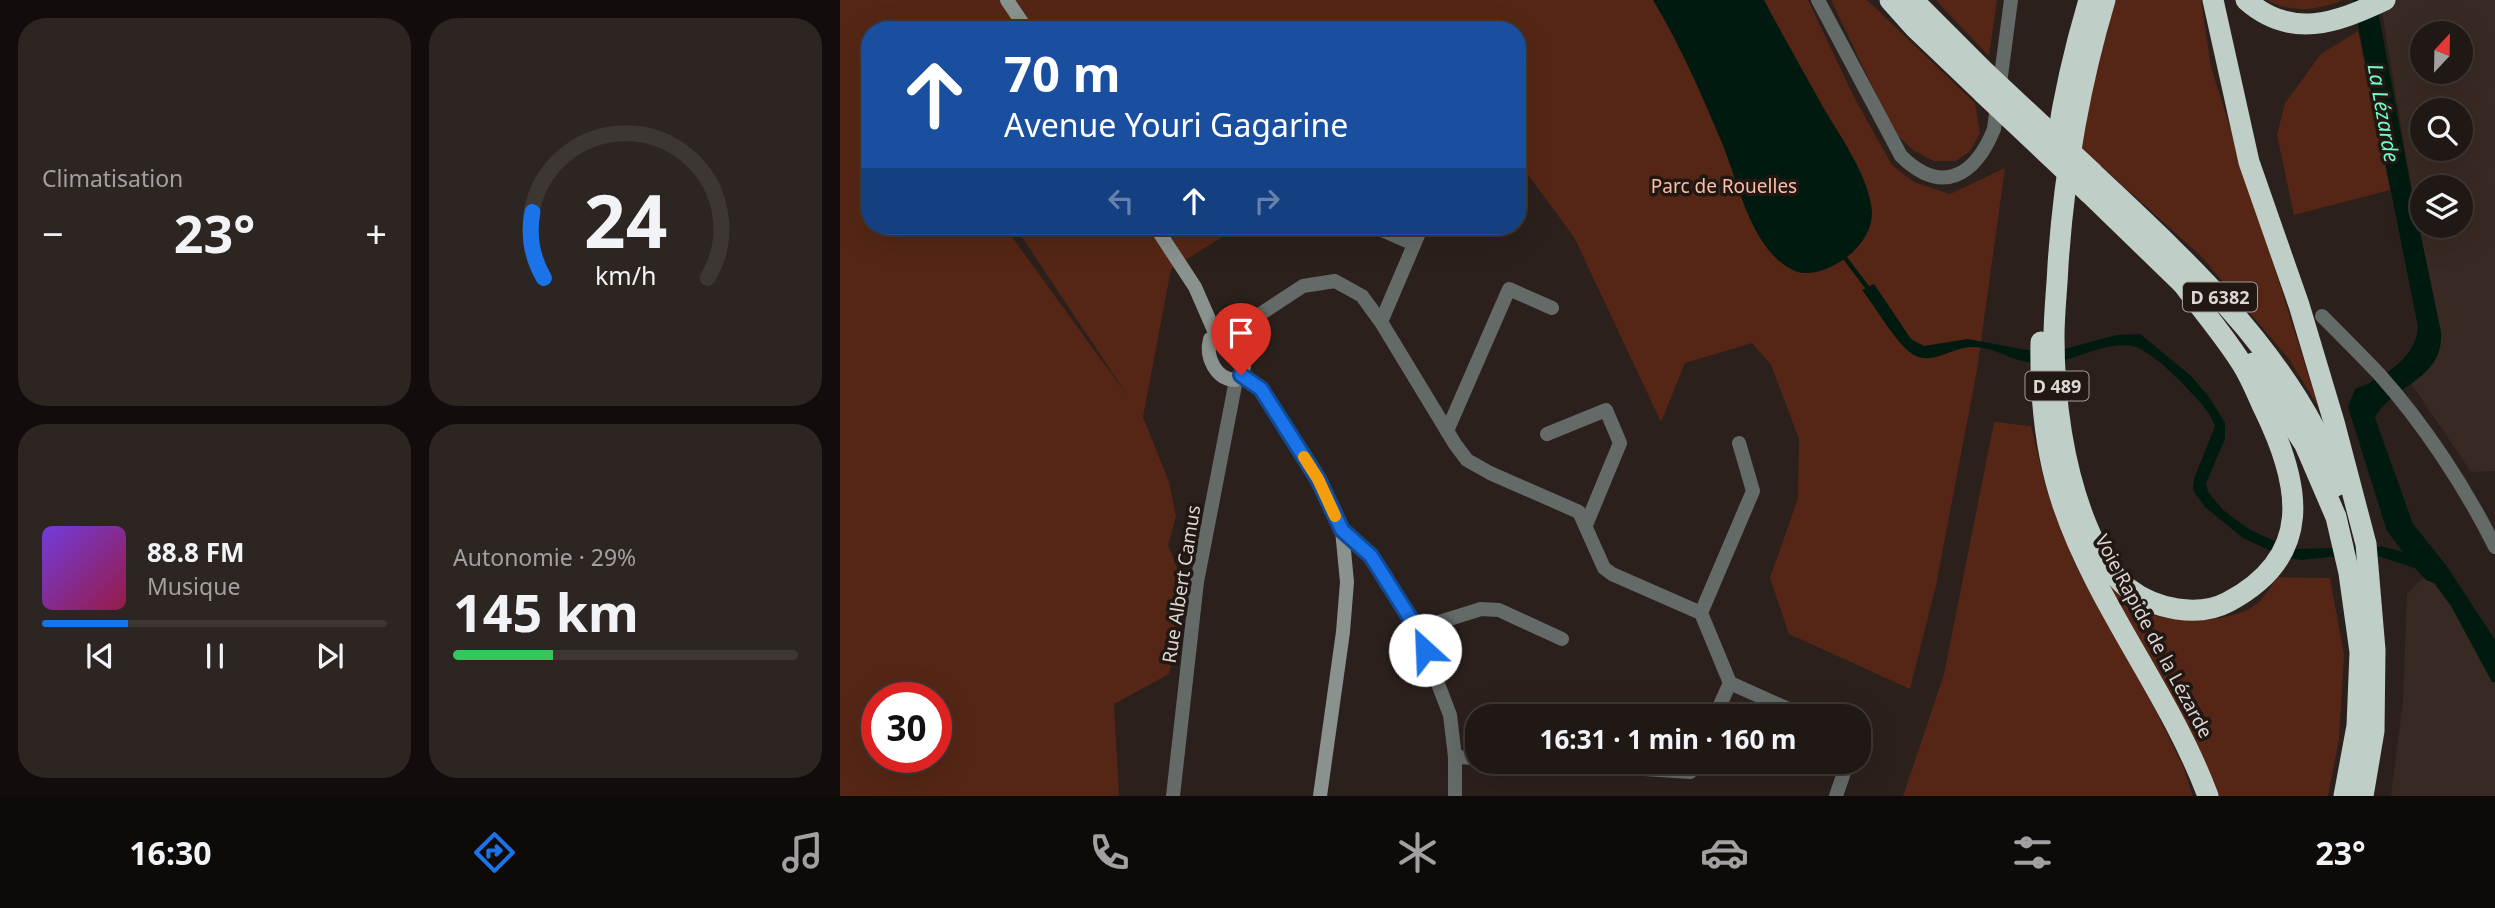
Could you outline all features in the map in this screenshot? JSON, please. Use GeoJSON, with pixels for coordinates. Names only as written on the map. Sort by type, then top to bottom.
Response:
{"type":"FeatureCollection","features":[{"type":"Feature","properties":{"kind":"highway","name":"D 6382"},"geometry":{"type":"LineString","coordinates":[[1890,0],[1915,28],[1984,83],[2233,310],[2272,360],[2315,430],[2357,552],[2360,652],[2357,726],[2344,796]]}},
{"type":"Feature","properties":{"kind":"highway","name":"D 6382"},"geometry":{"type":"LineString","coordinates":[[1913,0],[1984,83]]}},
{"type":"Feature","properties":{"kind":"highway","name":"Voie Rapide de la Lézarde"},"geometry":{"type":"LineString","coordinates":[[2089,0],[2062,107],[2049,205],[2042,305],[2043,407],[2062,504],[2077,542],[2099,587],[2183,736],[2208,796]]}},
{"type":"Feature","properties":{"kind":"highway","name":"Voie Rapide de la Lézarde"},"geometry":{"type":"LineString","coordinates":[[2105,0],[2089,52],[2076,112],[2062,211],[2054,337],[2061,429],[2074,496],[2098,553],[2128,589],[2159,606],[2194,610],[2221,606],[2262,580],[2277,561],[2288,537],[2294,510],[2290,478],[2276,433],[2242,365],[2180,280]]}},
{"type":"Feature","properties":{"kind":"highway"},"geometry":{"type":"LineString","coordinates":[[2213,0],[2249,162],[2299,306],[2334,422],[2357,552],[2369,591],[2375,650],[2374,731],[2363,796]]}},
{"type":"Feature","properties":{"kind":"highway"},"geometry":{"type":"LineString","coordinates":[[2246,0],[2269,17],[2282,22],[2319,24],[2346,18],[2385,0]]}},
{"type":"Feature","properties":{"kind":"highway","name":"D 6382"},"geometry":{"type":"LineString","coordinates":[[2091,183],[2238,340],[2305,444],[2336,517],[2357,552]]}},
{"type":"Feature","properties":{"kind":"street"},"geometry":{"type":"LineString","coordinates":[[1007,0],[1021,21]]}},
{"type":"Feature","properties":{"kind":"street"},"geometry":{"type":"LineString","coordinates":[[1818,0],[1901,156],[1923,173],[1948,176],[1960,175],[1977,162],[1994,129],[2011,0]]}},
{"type":"Feature","properties":{"kind":"street"},"geometry":{"type":"LineString","coordinates":[[1161,235],[1222,335],[1236,344],[1242,354],[1244,362],[1239,377]]}},
{"type":"Feature","properties":{"kind":"street"},"geometry":{"type":"LineString","coordinates":[[1394,235],[1415,244]]}},
{"type":"Feature","properties":{"kind":"street"},"geometry":{"type":"LineString","coordinates":[[1381,322],[1418,235]]}},
{"type":"Feature","properties":{"kind":"street"},"geometry":{"type":"LineString","coordinates":[[1320,796],[1343,632],[1347,582],[1342,530],[1318,479],[1261,389],[1239,377],[1226,378],[1211,362],[1208,346],[1210,339],[1222,335],[1303,286],[1335,282],[1362,296],[1467,460],[1490,473],[1579,512],[1604,568],[1702,613],[1730,683],[1777,704]]}},
{"type":"Feature","properties":{"kind":"street"},"geometry":{"type":"LineString","coordinates":[[1447,431],[1509,289],[1552,308]]}},
{"type":"Feature","properties":{"kind":"street"},"geometry":{"type":"LineString","coordinates":[[2322,316],[2398,396],[2440,455],[2495,547]]}},
{"type":"Feature","properties":{"kind":"street","name":"Rue Albert Camus"},"geometry":{"type":"LineString","coordinates":[[1174,796],[1197,582],[1239,377]]}},
{"type":"Feature","properties":{"kind":"street"},"geometry":{"type":"LineString","coordinates":[[1547,434],[1606,410],[1620,443],[1586,525]]}},
{"type":"Feature","properties":{"kind":"street"},"geometry":{"type":"LineString","coordinates":[[1702,613],[1753,491],[1739,443]]}},
{"type":"Feature","properties":{"kind":"street"},"geometry":{"type":"LineString","coordinates":[[1342,530],[1371,556],[1417,629],[1450,715],[1455,757],[1455,796]]}},
{"type":"Feature","properties":{"kind":"street"},"geometry":{"type":"LineString","coordinates":[[1417,629],[1481,609],[1499,610],[1562,639]]}},
{"type":"Feature","properties":{"kind":"street"},"geometry":{"type":"LineString","coordinates":[[1720,704],[1730,683]]}},
{"type":"Feature","properties":{"kind":"street"},"geometry":{"type":"LineString","coordinates":[[1455,757],[1465,757]]}},
{"type":"Feature","properties":{"kind":"street"},"geometry":{"type":"LineString","coordinates":[[1836,796],[1844,774]]}},
{"type":"Feature","properties":{"kind":"shaded area","name":"La Lézarde"},"geometry":{"type":"Polygon","coordinates":[[[2380,0],[2495,0],[2495,471],[2471,472],[2411,383],[2438,345],[2420,238],[2473,238],[2473,175],[2410,175],[2410,178],[2380,0]]]}},
{"type":"Feature","properties":{"kind":"shaded area"},"geometry":{"type":"Polygon","coordinates":[[[2435,566],[2495,657],[2495,796],[2391,796],[2403,702],[2407,594],[2435,566]]]}},
{"type":"Feature","properties":{"kind":"green space","name":"Parc de Rouelles"},"geometry":{"type":"Polygon","coordinates":[[[840,0],[1808,0],[1854,97],[1892,165],[1914,182],[1950,194],[2005,168],[1977,370],[1936,585],[1910,689],[1789,634],[1770,578],[1798,498],[1799,439],[1771,365],[1752,343],[1685,363],[1661,422],[1574,237],[1526,172],[1526,21],[861,21],[861,235],[1011,235],[1129,398],[1024,240],[1018,235],[1226,235],[1171,269],[1143,417],[1169,482],[1176,516],[1168,545],[1187,594],[1169,674],[1114,704],[1119,796],[840,796],[840,0]]]}},
{"type":"Feature","properties":{"kind":"green space"},"geometry":{"type":"Polygon","coordinates":[[[1831,0],[1867,0],[1975,103],[1980,133],[1970,151],[1956,161],[1934,161],[1913,150],[1894,132],[1831,0]]]}},
{"type":"Feature","properties":{"kind":"green space"},"geometry":{"type":"Polygon","coordinates":[[[1936,0],[1997,0],[1989,56],[1943,8],[1936,0]]]}},
{"type":"Feature","properties":{"kind":"green space"},"geometry":{"type":"Polygon","coordinates":[[[2116,0],[2201,0],[2211,67],[2318,406],[2289,359],[2202,257],[2079,146],[2101,48],[2116,0]]]}},
{"type":"Feature","properties":{"kind":"green space"},"geometry":{"type":"Polygon","coordinates":[[[2267,0],[2343,0],[2324,6],[2295,9],[2267,0]]]}},
{"type":"Feature","properties":{"kind":"green space"},"geometry":{"type":"Polygon","coordinates":[[[2358,31],[2390,190],[2294,215],[2277,135],[2285,103],[2321,54],[2358,31]]]}},
{"type":"Feature","properties":{"kind":"green space"},"geometry":{"type":"Polygon","coordinates":[[[1994,422],[2031,426],[2045,485],[2075,564],[2141,681],[2183,766],[2193,796],[1903,796],[1944,674],[1994,422]]]}},
{"type":"Feature","properties":{"kind":"green space"},"geometry":{"type":"Polygon","coordinates":[[[2099,572],[2139,609],[2165,618],[2182,620],[2217,618],[2247,610],[2258,603],[2278,577],[2330,578],[2344,655],[2339,739],[2328,796],[2217,796],[2199,749],[2099,572]]]}},
{"type":"Feature","properties":{"kind":"water"},"geometry":{"type":"Polygon","coordinates":[[[1653,0],[1764,0],[1866,185],[1872,212],[1871,224],[1859,246],[1849,255],[1827,269],[1803,273],[1794,271],[1772,254],[1749,217],[1700,91],[1653,0]]]}},
{"type":"Feature","properties":{"kind":"water"},"geometry":{"type":"Polygon","coordinates":[[[2353,0],[2376,0],[2410,183],[2410,238],[2421,238],[2441,332],[2440,348],[2426,372],[2393,397],[2375,418],[2413,524],[2446,565],[2495,640],[2495,682],[2492,682],[2451,606],[2434,583],[2426,580],[2415,568],[2381,557],[2301,560],[2284,557],[2243,538],[2205,507],[2193,490],[2194,479],[2215,426],[2209,414],[2179,379],[2144,351],[2132,346],[2115,346],[2061,361],[2037,363],[1972,347],[1923,358],[1909,352],[1902,345],[1862,290],[1874,284],[1911,339],[1924,346],[1968,339],[2026,350],[2064,349],[2117,335],[2140,334],[2190,375],[2209,397],[2225,423],[2225,439],[2206,483],[2208,492],[2223,510],[2250,530],[2293,549],[2380,546],[2403,552],[2387,531],[2348,407],[2355,389],[2386,373],[2404,358],[2416,338],[2418,327],[2353,0]]]}},
{"type":"Feature","properties":{"kind":"waterway"},"geometry":{"type":"LineString","coordinates":[[1845,258],[1870,291]]}},
{"type":"Feature","properties":{"kind":"slow traffic"},"geometry":{"type":"LineString","coordinates":[[1304,457],[1318,479],[1335,516]]}},
{"type":"Feature","properties":{"kind":"route"},"geometry":{"type":"LineString","coordinates":[[1241,375],[1261,389],[1318,479],[1342,530],[1371,556],[1417,629],[1425,650]]}}]}
